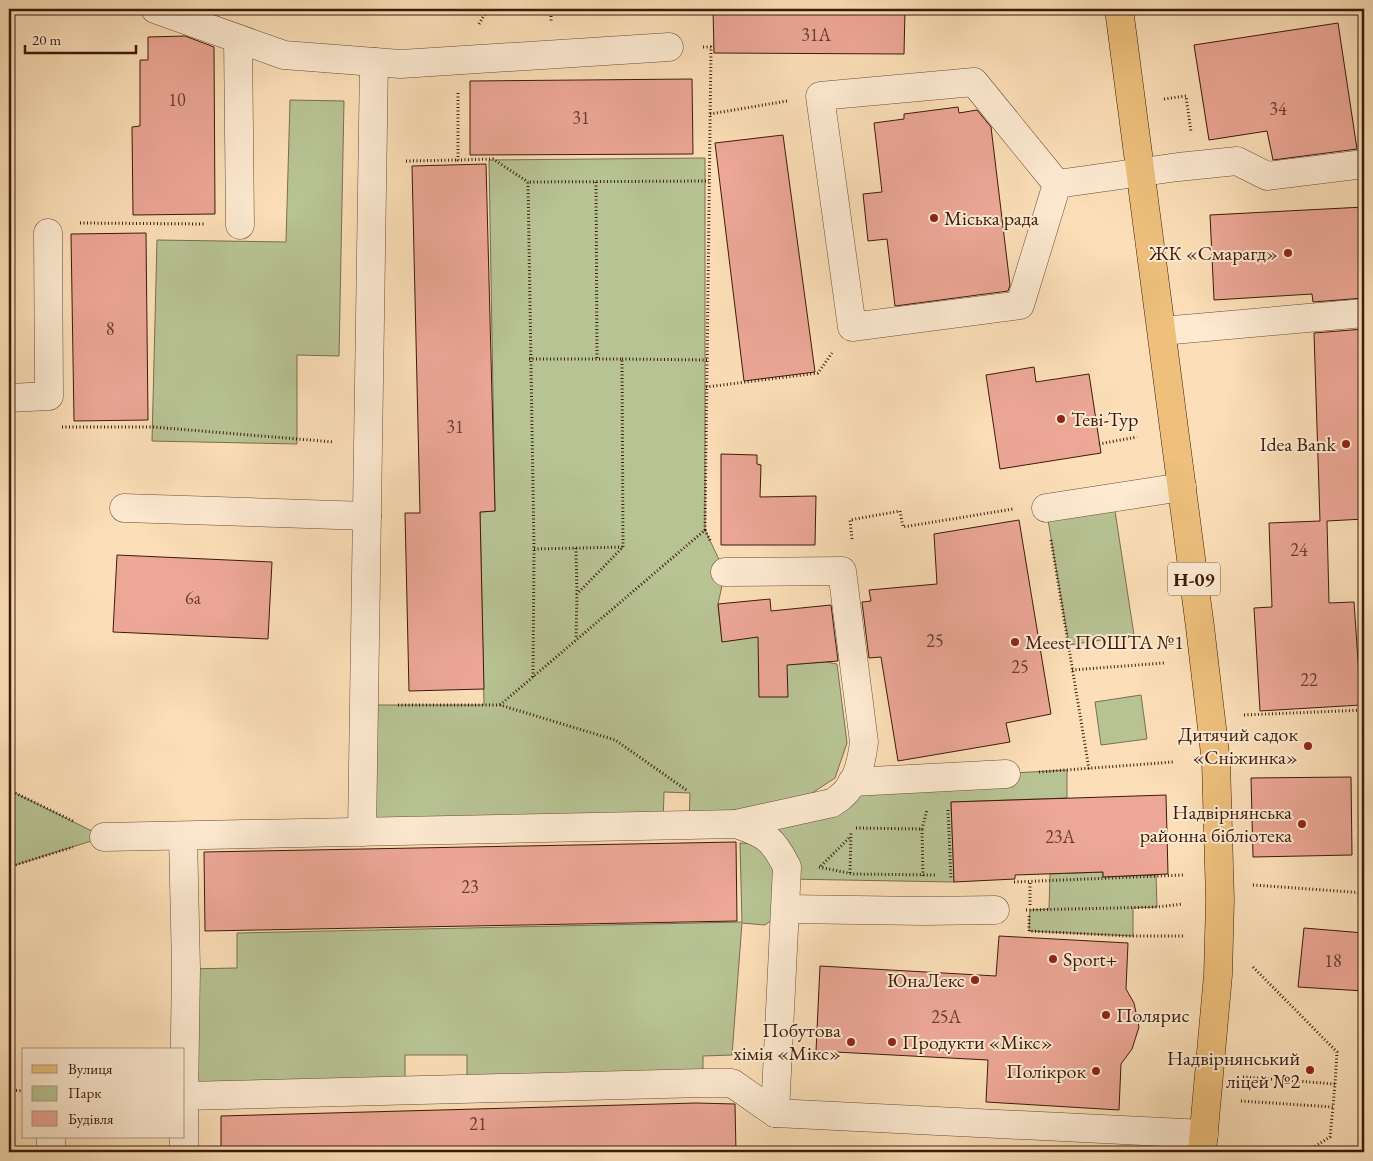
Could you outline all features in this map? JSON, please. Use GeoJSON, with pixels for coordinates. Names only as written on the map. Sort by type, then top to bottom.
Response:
{"type":"FeatureCollection","features":[{"type":"Feature","properties":{"kind":"main road","name":"Н-09"},"geometry":{"type":"LineString","coordinates":[[1119,9],[1162,330],[1216,762],[1218,804],[1218,975],[1203,1143]]}},
{"type":"Feature","properties":{"kind":"street"},"geometry":{"type":"LineString","coordinates":[[155,9],[284,55],[401,64],[670,47]]}},
{"type":"Feature","properties":{"kind":"street"},"geometry":{"type":"LineString","coordinates":[[238,39],[240,224]]}},
{"type":"Feature","properties":{"kind":"street"},"geometry":{"type":"LineString","coordinates":[[362,832],[374,62]]}},
{"type":"Feature","properties":{"kind":"street"},"geometry":{"type":"LineString","coordinates":[[974,82],[1057,184],[1020,305],[852,327],[820,96],[974,82]]}},
{"type":"Feature","properties":{"kind":"street"},"geometry":{"type":"LineString","coordinates":[[1057,184],[1237,161],[1267,176],[1364,164]]}},
{"type":"Feature","properties":{"kind":"street"},"geometry":{"type":"LineString","coordinates":[[9,398],[50,396],[48,232]]}},
{"type":"Feature","properties":{"kind":"street"},"geometry":{"type":"LineString","coordinates":[[1162,330],[1364,313]]}},
{"type":"Feature","properties":{"kind":"street"},"geometry":{"type":"LineString","coordinates":[[1046,508],[1182,487]]}},
{"type":"Feature","properties":{"kind":"street"},"geometry":{"type":"LineString","coordinates":[[124,508],[367,516]]}},
{"type":"Feature","properties":{"kind":"street"},"geometry":{"type":"LineString","coordinates":[[104,837],[736,824],[832,803],[845,796],[861,767],[864,742],[842,571],[725,572]]}},
{"type":"Feature","properties":{"kind":"street"},"geometry":{"type":"LineString","coordinates":[[852,782],[1006,774]]}},
{"type":"Feature","properties":{"kind":"street"},"geometry":{"type":"LineString","coordinates":[[736,824],[759,832],[776,846],[788,867],[776,1113]]}},
{"type":"Feature","properties":{"kind":"street"},"geometry":{"type":"LineString","coordinates":[[183,836],[186,969],[185,1048]]}},
{"type":"Feature","properties":{"kind":"street"},"geometry":{"type":"LineString","coordinates":[[787,908],[924,911],[995,910]]}},
{"type":"Feature","properties":{"kind":"street"},"geometry":{"type":"LineString","coordinates":[[185,1096],[732,1083],[776,1113],[1203,1143]]}},
{"type":"Feature","properties":{"kind":"street"},"geometry":{"type":"LineString","coordinates":[[51,1138],[51,1152]]}},
{"type":"Feature","properties":{"kind":"street"},"geometry":{"type":"LineString","coordinates":[[184,1138],[184,1152]]}},
{"type":"Feature","properties":{"kind":"path"},"geometry":{"type":"LineString","coordinates":[[500,705],[705,530],[711,47],[670,47]]}},
{"type":"Feature","properties":{"kind":"path"},"geometry":{"type":"LineString","coordinates":[[458,61],[458,160]]}},
{"type":"Feature","properties":{"kind":"path"},"geometry":{"type":"LineString","coordinates":[[710,114],[820,96]]}},
{"type":"Feature","properties":{"kind":"path"},"geometry":{"type":"LineString","coordinates":[[1162,99],[1186,96],[1195,165]]}},
{"type":"Feature","properties":{"kind":"path"},"geometry":{"type":"LineString","coordinates":[[372,162],[493,159],[528,182],[708,181]]}},
{"type":"Feature","properties":{"kind":"path"},"geometry":{"type":"LineString","coordinates":[[528,182],[529,359],[534,549],[532,677]]}},
{"type":"Feature","properties":{"kind":"path"},"geometry":{"type":"LineString","coordinates":[[596,182],[597,359]]}},
{"type":"Feature","properties":{"kind":"path"},"geometry":{"type":"LineString","coordinates":[[48,232],[59,223],[240,224]]}},
{"type":"Feature","properties":{"kind":"path"},"geometry":{"type":"LineString","coordinates":[[706,387],[818,373],[852,327]]}},
{"type":"Feature","properties":{"kind":"path"},"geometry":{"type":"LineString","coordinates":[[529,359],[706,360]]}},
{"type":"Feature","properties":{"kind":"path"},"geometry":{"type":"LineString","coordinates":[[577,594],[623,547],[622,359]]}},
{"type":"Feature","properties":{"kind":"path"},"geometry":{"type":"LineString","coordinates":[[50,396],[62,428],[153,427],[368,445]]}},
{"type":"Feature","properties":{"kind":"path"},"geometry":{"type":"LineString","coordinates":[[1099,444],[1137,437]]}},
{"type":"Feature","properties":{"kind":"path"},"geometry":{"type":"LineString","coordinates":[[842,571],[853,549],[850,520],[900,511],[902,527],[1016,509],[1027,512],[1046,508],[1089,769]]}},
{"type":"Feature","properties":{"kind":"path"},"geometry":{"type":"LineString","coordinates":[[534,549],[623,547]]}},
{"type":"Feature","properties":{"kind":"path"},"geometry":{"type":"LineString","coordinates":[[576,548],[576,640]]}},
{"type":"Feature","properties":{"kind":"path"},"geometry":{"type":"LineString","coordinates":[[1362,653],[1364,685]]}},
{"type":"Feature","properties":{"kind":"path"},"geometry":{"type":"LineString","coordinates":[[1072,670],[1164,663]]}},
{"type":"Feature","properties":{"kind":"path"},"geometry":{"type":"LineString","coordinates":[[364,706],[500,705],[615,740],[690,793]]}},
{"type":"Feature","properties":{"kind":"path"},"geometry":{"type":"LineString","coordinates":[[1241,716],[1364,710]]}},
{"type":"Feature","properties":{"kind":"path"},"geometry":{"type":"LineString","coordinates":[[1006,774],[1173,762]]}},
{"type":"Feature","properties":{"kind":"path"},"geometry":{"type":"LineString","coordinates":[[947,777],[951,884]]}},
{"type":"Feature","properties":{"kind":"path"},"geometry":{"type":"LineString","coordinates":[[9,790],[104,837]]}},
{"type":"Feature","properties":{"kind":"path"},"geometry":{"type":"LineString","coordinates":[[850,873],[851,828],[922,829],[922,874]]}},
{"type":"Feature","properties":{"kind":"path"},"geometry":{"type":"LineString","coordinates":[[850,836],[818,867],[850,873],[951,875]]}},
{"type":"Feature","properties":{"kind":"path"},"geometry":{"type":"LineString","coordinates":[[9,867],[104,837]]}},
{"type":"Feature","properties":{"kind":"path"},"geometry":{"type":"LineString","coordinates":[[1008,882],[1183,875]]}},
{"type":"Feature","properties":{"kind":"path"},"geometry":{"type":"LineString","coordinates":[[1030,881],[1029,932],[1183,936]]}},
{"type":"Feature","properties":{"kind":"path"},"geometry":{"type":"LineString","coordinates":[[1249,885],[1364,893]]}},
{"type":"Feature","properties":{"kind":"path"},"geometry":{"type":"LineString","coordinates":[[1030,910],[1157,907],[1183,904]]}},
{"type":"Feature","properties":{"kind":"path"},"geometry":{"type":"LineString","coordinates":[[1251,965],[1338,1052],[1330,1137],[1306,1152]]}},
{"type":"Feature","properties":{"kind":"path"},"geometry":{"type":"LineString","coordinates":[[1243,1077],[1335,1084]]}},
{"type":"Feature","properties":{"kind":"path"},"geometry":{"type":"LineString","coordinates":[[9,1090],[22,1091]]}},
{"type":"Feature","properties":{"kind":"path"},"geometry":{"type":"LineString","coordinates":[[1241,1101],[1333,1107]]}},
{"type":"Feature","properties":{"kind":"green space"},"geometry":{"type":"Polygon","coordinates":[[[290,100],[344,101],[339,356],[297,355],[297,444],[152,441],[157,240],[286,242],[290,100]]]}},
{"type":"Feature","properties":{"kind":"green space"},"geometry":{"type":"Polygon","coordinates":[[[705,158],[705,530],[725,572],[718,604],[722,641],[780,634],[783,665],[826,662],[837,664],[847,743],[835,778],[809,795],[852,782],[1067,770],[1067,798],[951,802],[954,882],[788,879],[787,909],[765,925],[742,923],[732,1055],[703,1056],[703,1083],[467,1091],[467,1055],[405,1055],[405,1091],[185,1096],[186,969],[237,968],[237,933],[742,922],[740,843],[775,845],[689,825],[690,793],[664,792],[663,826],[362,832],[364,705],[484,705],[480,512],[495,511],[489,160],[705,158]]]}},
{"type":"Feature","properties":{"kind":"green space"},"geometry":{"type":"Polygon","coordinates":[[[1113,498],[1134,635],[1069,645],[1046,508],[1113,498]]]}},
{"type":"Feature","properties":{"kind":"green space"},"geometry":{"type":"Polygon","coordinates":[[[1141,695],[1147,739],[1101,745],[1095,702],[1141,695]]]}},
{"type":"Feature","properties":{"kind":"green space"},"geometry":{"type":"Polygon","coordinates":[[[9,790],[104,837],[9,867],[9,790]]]}},
{"type":"Feature","properties":{"kind":"green space"},"geometry":{"type":"Polygon","coordinates":[[[1103,872],[1103,877],[1156,875],[1157,907],[1133,908],[1133,936],[1029,931],[1030,910],[1049,909],[1050,874],[1103,872]]]}},
{"type":"Feature","properties":{"kind":"building"},"geometry":{"type":"Polygon","coordinates":[[[713,9],[905,9],[904,54],[714,53],[713,9]]]}},
{"type":"Feature","properties":{"kind":"building"},"geometry":{"type":"Polygon","coordinates":[[[1338,23],[1357,149],[1273,160],[1267,131],[1209,140],[1194,45],[1338,23]]]}},
{"type":"Feature","properties":{"kind":"building"},"geometry":{"type":"Polygon","coordinates":[[[185,36],[214,47],[215,214],[133,215],[132,127],[140,126],[140,60],[148,60],[148,37],[185,36]]]}},
{"type":"Feature","properties":{"kind":"building"},"geometry":{"type":"Polygon","coordinates":[[[692,79],[693,154],[470,155],[470,81],[692,79]]]}},
{"type":"Feature","properties":{"kind":"building","name":"Міська рада"},"geometry":{"type":"Polygon","coordinates":[[[958,107],[959,113],[977,110],[991,127],[1010,285],[1008,291],[895,306],[887,239],[868,241],[863,194],[882,192],[874,123],[904,119],[904,114],[958,107]]]}},
{"type":"Feature","properties":{"kind":"building"},"geometry":{"type":"Polygon","coordinates":[[[783,135],[815,372],[744,381],[715,143],[783,135]]]}},
{"type":"Feature","properties":{"kind":"building"},"geometry":{"type":"Polygon","coordinates":[[[486,164],[495,511],[480,512],[484,689],[409,691],[405,513],[420,513],[412,166],[486,164]]]}},
{"type":"Feature","properties":{"kind":"building","name":"ЖК «Смарагд»"},"geometry":{"type":"Polygon","coordinates":[[[1364,207],[1364,298],[1313,302],[1312,294],[1214,300],[1210,215],[1364,207]]]}},
{"type":"Feature","properties":{"kind":"building"},"geometry":{"type":"Polygon","coordinates":[[[146,233],[148,420],[74,421],[71,234],[146,233]]]}},
{"type":"Feature","properties":{"kind":"building"},"geometry":{"type":"Polygon","coordinates":[[[1364,329],[1364,519],[1327,521],[1329,603],[1354,602],[1361,705],[1260,711],[1254,608],[1272,607],[1269,523],[1320,521],[1314,333],[1364,329]]]}},
{"type":"Feature","properties":{"kind":"building"},"geometry":{"type":"Polygon","coordinates":[[[1034,367],[1036,382],[1089,374],[1101,453],[1000,469],[986,375],[1034,367]]]}},
{"type":"Feature","properties":{"kind":"building"},"geometry":{"type":"Polygon","coordinates":[[[721,454],[757,455],[757,464],[761,465],[760,497],[816,496],[815,545],[721,545],[721,454]]]}},
{"type":"Feature","properties":{"kind":"building"},"geometry":{"type":"Polygon","coordinates":[[[1019,520],[1051,714],[1006,723],[1010,742],[898,761],[881,657],[869,658],[862,602],[871,601],[869,590],[937,584],[934,534],[1019,520]]]}},
{"type":"Feature","properties":{"kind":"building"},"geometry":{"type":"Polygon","coordinates":[[[117,555],[272,562],[268,639],[113,632],[117,555]]]}},
{"type":"Feature","properties":{"kind":"building"},"geometry":{"type":"Polygon","coordinates":[[[770,599],[771,611],[831,605],[838,661],[787,665],[788,697],[759,697],[758,637],[722,642],[718,604],[770,599]]]}},
{"type":"Feature","properties":{"kind":"building","name":"Надвірнянська районна бібліотека"},"geometry":{"type":"Polygon","coordinates":[[[1351,777],[1352,855],[1253,857],[1251,778],[1351,777]]]}},
{"type":"Feature","properties":{"kind":"building"},"geometry":{"type":"Polygon","coordinates":[[[1166,795],[1168,874],[1103,877],[1103,872],[1015,875],[1015,879],[954,882],[951,802],[1166,795]]]}},
{"type":"Feature","properties":{"kind":"building"},"geometry":{"type":"Polygon","coordinates":[[[736,842],[737,921],[205,931],[204,852],[736,842]]]}},
{"type":"Feature","properties":{"kind":"building"},"geometry":{"type":"Polygon","coordinates":[[[1304,928],[1364,933],[1364,991],[1298,987],[1304,928]]]}},
{"type":"Feature","properties":{"kind":"building"},"geometry":{"type":"Polygon","coordinates":[[[999,936],[1128,943],[1126,989],[1134,1003],[1139,1027],[1132,1049],[1121,1064],[1119,1110],[986,1102],[988,1060],[816,1051],[820,966],[996,976],[999,936]]]}},
{"type":"Feature","properties":{"kind":"building"},"geometry":{"type":"Polygon","coordinates":[[[696,1103],[735,1104],[736,1152],[221,1152],[221,1116],[696,1103]]]}},
{"type":"Feature","properties":{"kind":"place","name":"Міська рада"},"geometry":{"type":"Point","coordinates":[934,218]}},
{"type":"Feature","properties":{"kind":"place","name":"ЖК «Смарагд»"},"geometry":{"type":"Point","coordinates":[1288,253]}},
{"type":"Feature","properties":{"kind":"place","name":"Теві-Тур"},"geometry":{"type":"Point","coordinates":[1061,419]}},
{"type":"Feature","properties":{"kind":"place","name":"Idea Bank"},"geometry":{"type":"Point","coordinates":[1346,444]}},
{"type":"Feature","properties":{"kind":"place","name":"Meest ПОШТА №1"},"geometry":{"type":"Point","coordinates":[1015,642]}},
{"type":"Feature","properties":{"kind":"place","name":"Дитячий садок «Сніжинка»"},"geometry":{"type":"Point","coordinates":[1308,746]}},
{"type":"Feature","properties":{"kind":"place","name":"Надвірнянська районна бібліотека"},"geometry":{"type":"Point","coordinates":[1302,824]}},
{"type":"Feature","properties":{"kind":"place","name":"Sport+"},"geometry":{"type":"Point","coordinates":[1053,959]}},
{"type":"Feature","properties":{"kind":"place","name":"ЮнаЛекс"},"geometry":{"type":"Point","coordinates":[975,980]}},
{"type":"Feature","properties":{"kind":"place","name":"Полярис"},"geometry":{"type":"Point","coordinates":[1106,1015]}},
{"type":"Feature","properties":{"kind":"place","name":"Побутова хімія «Мікс»"},"geometry":{"type":"Point","coordinates":[851,1042]}},
{"type":"Feature","properties":{"kind":"place","name":"Продукти «Мікс»"},"geometry":{"type":"Point","coordinates":[892,1042]}},
{"type":"Feature","properties":{"kind":"place","name":"Надвірнянський ліцей №2"},"geometry":{"type":"Point","coordinates":[1310,1070]}},
{"type":"Feature","properties":{"kind":"place","name":"Полікрок"},"geometry":{"type":"Point","coordinates":[1096,1071]}}]}
